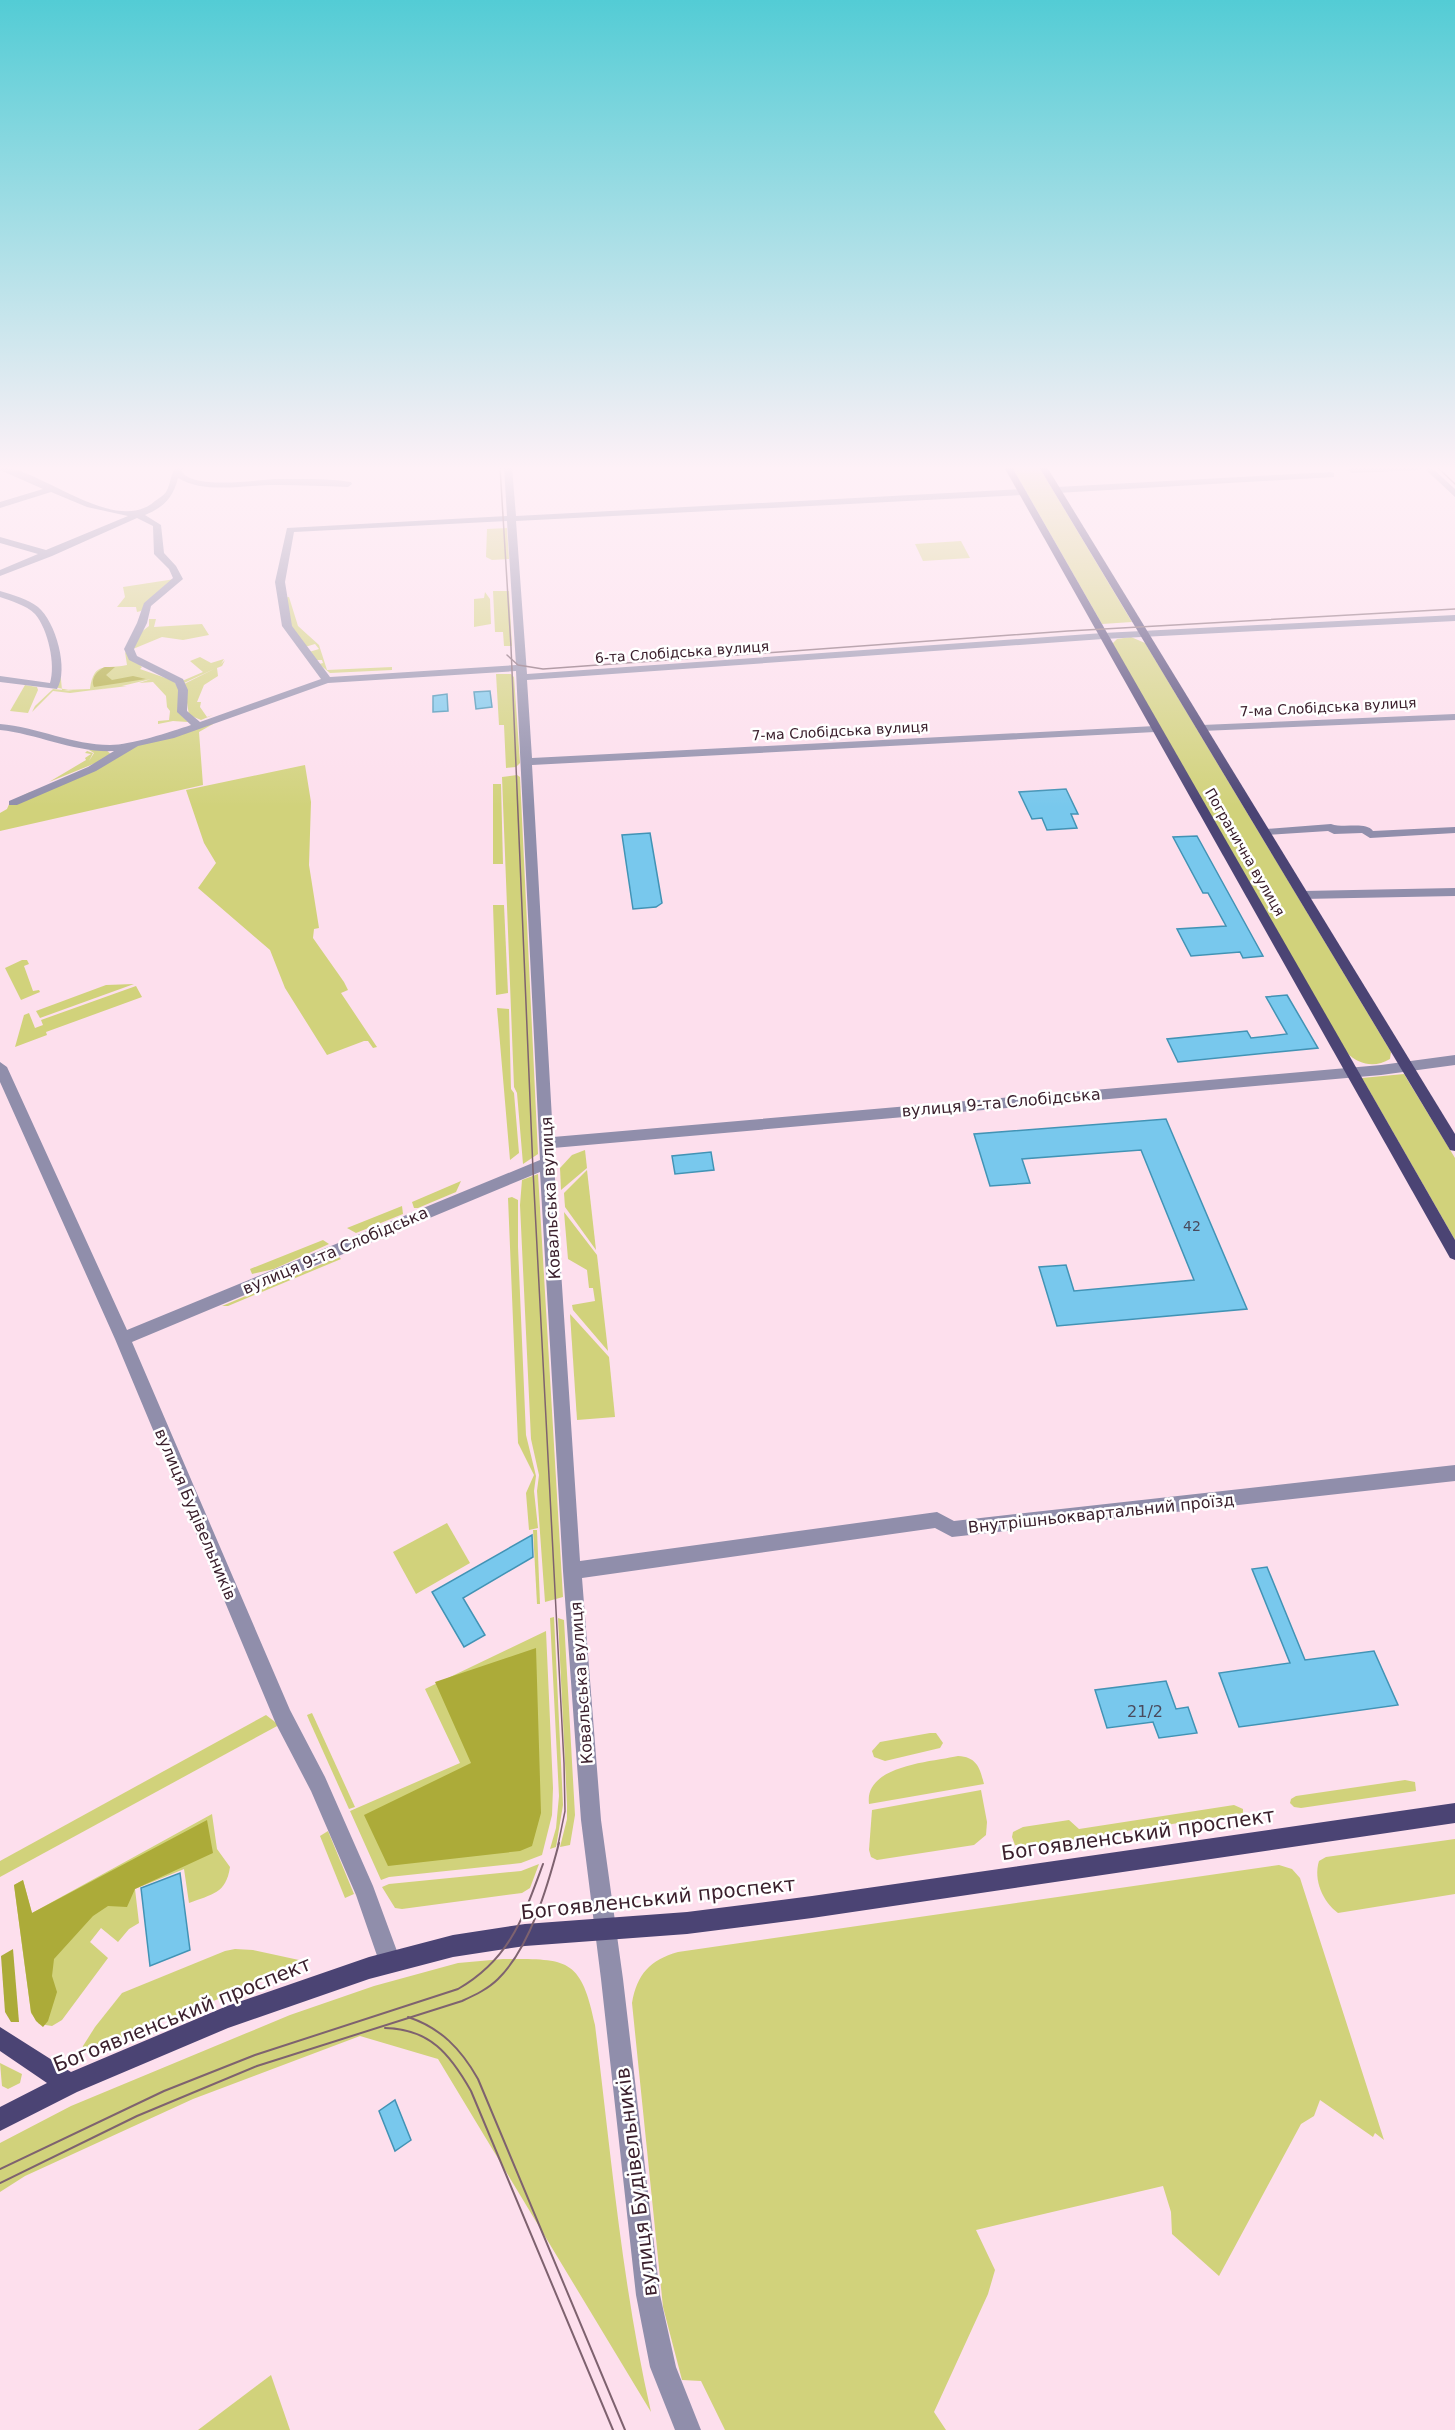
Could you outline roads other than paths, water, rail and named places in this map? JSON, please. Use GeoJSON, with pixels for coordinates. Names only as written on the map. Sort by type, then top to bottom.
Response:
{"type":"FeatureCollection","features":[{"type":"Feature","properties":{"kind":"main road","name":"Погранична вулиця"},"geometry":{"type":"LineString","coordinates":[[1072,580],[1455,1254]]}},
{"type":"Feature","properties":{"kind":"main road","name":"Погранична вулиця"},"geometry":{"type":"LineString","coordinates":[[1112,580],[1455,1146]]}},
{"type":"Feature","properties":{"kind":"main road","name":"Богоявленський проспект"},"geometry":{"type":"LineString","coordinates":[[0,2119],[69,2084],[227,2017],[390,1962],[453,1946],[513,1936],[687,1923],[812,1907],[1455,1813]]}},
{"type":"Feature","properties":{"kind":"main road"},"geometry":{"type":"LineString","coordinates":[[0,2038],[4,2043],[69,2084]]}},
{"type":"Feature","properties":{"kind":"street"},"geometry":{"type":"LineString","coordinates":[[176,580],[147,605],[141,626],[129,646],[130,655],[139,662],[179,681],[183,692],[182,712],[198,725]]}},
{"type":"Feature","properties":{"kind":"street"},"geometry":{"type":"LineString","coordinates":[[280,580],[287,626],[327,680]]}},
{"type":"Feature","properties":{"kind":"street","name":"Ковальська вулиця"},"geometry":{"type":"LineString","coordinates":[[516,580],[572,1571],[591,1820],[605,1929]]}},
{"type":"Feature","properties":{"kind":"street"},"geometry":{"type":"LineString","coordinates":[[0,594],[26,604],[39,614],[57,665],[58,681],[53,687],[0,680]]}},
{"type":"Feature","properties":{"kind":"street","name":"6-та Слобідська вулиця"},"geometry":{"type":"LineString","coordinates":[[129,747],[170,736],[327,680],[521,672],[1144,633],[1455,618]]}},
{"type":"Feature","properties":{"kind":"street","name":"7-ма Слобідська вулиця"},"geometry":{"type":"LineString","coordinates":[[1202,728],[1455,717]]}},
{"type":"Feature","properties":{"kind":"street"},"geometry":{"type":"LineString","coordinates":[[0,727],[51,735],[95,747],[129,747]]}},
{"type":"Feature","properties":{"kind":"street","name":"7-ма Слобідська вулиця"},"geometry":{"type":"LineString","coordinates":[[526,762],[1155,729]]}},
{"type":"Feature","properties":{"kind":"street"},"geometry":{"type":"LineString","coordinates":[[13,804],[39,790],[92,769],[129,747]]}},
{"type":"Feature","properties":{"kind":"street"},"geometry":{"type":"LineString","coordinates":[[1266,832],[1331,827],[1334,831],[1365,829],[1370,836],[1455,830]]}},
{"type":"Feature","properties":{"kind":"street"},"geometry":{"type":"LineString","coordinates":[[1303,895],[1455,892]]}},
{"type":"Feature","properties":{"kind":"street","name":"вулиця 9-та Слобідська"},"geometry":{"type":"LineString","coordinates":[[547,1143],[1395,1068],[1455,1060]]}},
{"type":"Feature","properties":{"kind":"street","name":"вулиця Будівельників"},"geometry":{"type":"LineString","coordinates":[[0,1067],[123,1339],[283,1717],[318,1784],[366,1893],[390,1962]]}},
{"type":"Feature","properties":{"kind":"street","name":"вулиця 9-та Слобідська"},"geometry":{"type":"LineString","coordinates":[[123,1339],[547,1163]]}},
{"type":"Feature","properties":{"kind":"street","name":"Внутрішньоквартальний проїзд"},"geometry":{"type":"LineString","coordinates":[[572,1571],[937,1520],[952,1529],[1455,1473]]}},
{"type":"Feature","properties":{"kind":"street","name":"вулиця Будівельників"},"geometry":{"type":"LineString","coordinates":[[605,1929],[648,2295],[663,2367],[688,2430]]}},
{"type":"Feature","properties":{"kind":"tram line"},"geometry":{"type":"LineString","coordinates":[[507,580],[512,659]]}},
{"type":"Feature","properties":{"kind":"tram line"},"geometry":{"type":"LineString","coordinates":[[512,659],[518,665],[543,669],[1068,631],[1455,609]]}},
{"type":"Feature","properties":{"kind":"tram line"},"geometry":{"type":"LineString","coordinates":[[507,655],[512,659]]}},
{"type":"Feature","properties":{"kind":"tram line"},"geometry":{"type":"LineString","coordinates":[[512,659],[533,1170],[564,1763],[565,1811],[558,1845]]}},
{"type":"Feature","properties":{"kind":"tram line"},"geometry":{"type":"LineString","coordinates":[[410,2018],[462,2001],[486,1989],[498,1979],[519,1951],[528,1933],[543,1896],[559,1843]]}},
{"type":"Feature","properties":{"kind":"tram line"},"geometry":{"type":"LineString","coordinates":[[0,2169],[164,2091],[255,2055],[458,1989],[476,1977],[502,1951],[521,1919],[543,1864]]}},
{"type":"Feature","properties":{"kind":"tram line"},"geometry":{"type":"LineString","coordinates":[[0,2183],[137,2116],[257,2066],[410,2018]]}},
{"type":"Feature","properties":{"kind":"tram line"},"geometry":{"type":"LineString","coordinates":[[410,2018],[430,2027],[449,2041],[465,2058],[478,2079],[625,2430]]}},
{"type":"Feature","properties":{"kind":"tram line"},"geometry":{"type":"LineString","coordinates":[[385,2028],[414,2033],[437,2046],[455,2066],[471,2091],[613,2430]]}}]}
